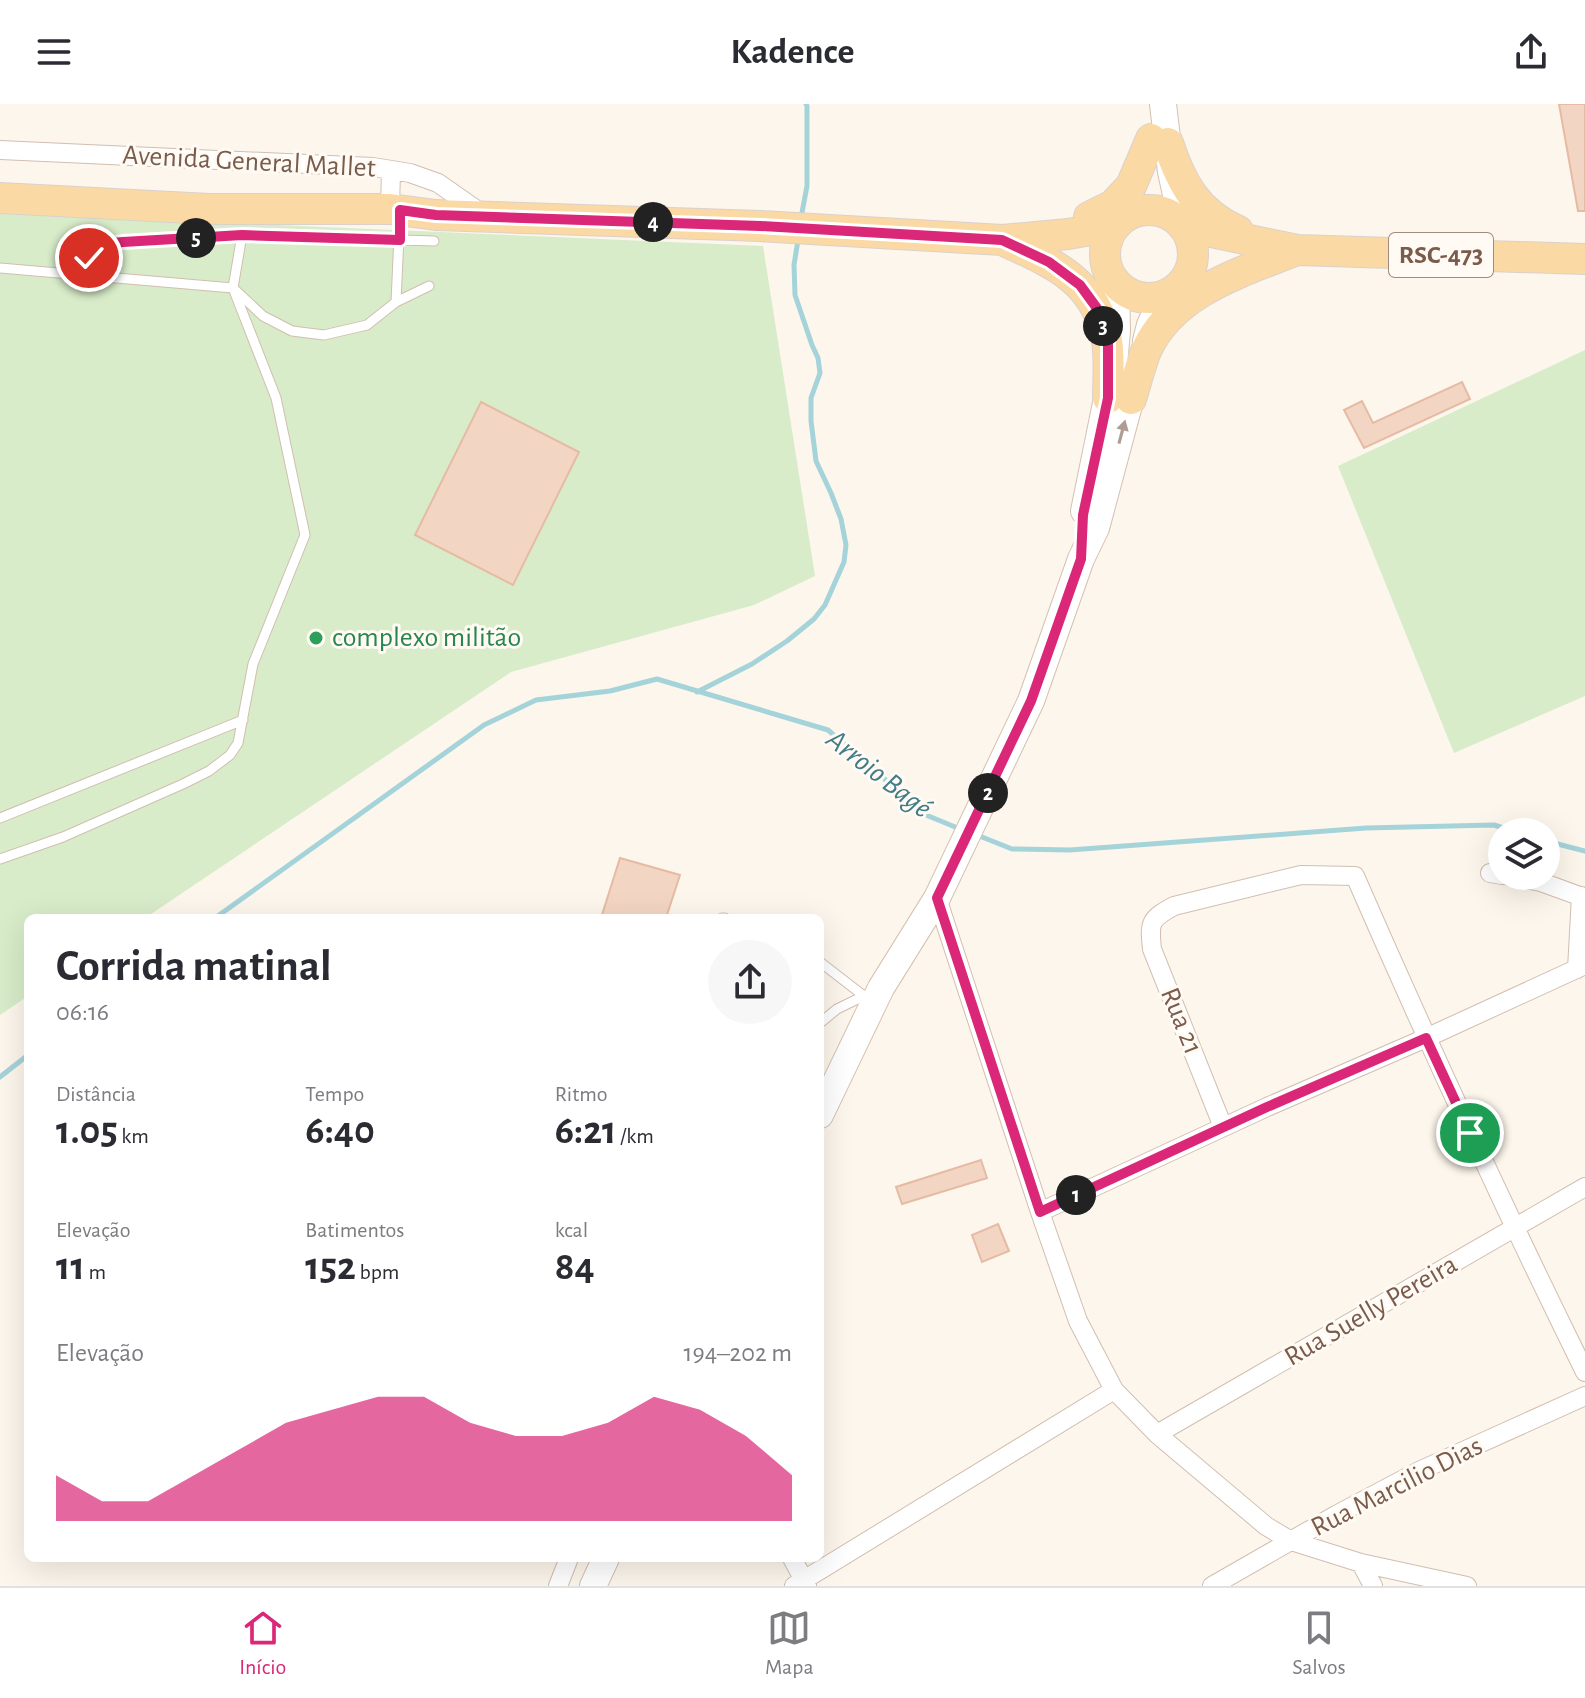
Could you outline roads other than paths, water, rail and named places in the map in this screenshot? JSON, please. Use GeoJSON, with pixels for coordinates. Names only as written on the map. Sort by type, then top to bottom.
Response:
{"type":"FeatureCollection","features":[{"type":"Feature","properties":{"kind":"main road"},"geometry":{"type":"LineString","coordinates":[[824,1106],[872,992],[941,889],[1031,701],[1081,559],[1096,528],[1119,398],[1150,325],[1168,293],[1187,275],[1191,266],[1192,244],[1183,226],[1171,172],[1160,141],[1161,104]]}},
{"type":"Feature","properties":{"kind":"main road"},"geometry":{"type":"LineString","coordinates":[[1119,398],[1115,353],[1116,282],[1106,263],[1107,242],[1111,232],[1125,217],[1160,141]]}},
{"type":"Feature","properties":{"kind":"main road"},"geometry":{"type":"LineString","coordinates":[[1002,240],[1075,225],[1113,205],[1131,186],[1160,141]]}},
{"type":"Feature","properties":{"kind":"main road"},"geometry":{"type":"LineString","coordinates":[[1160,141],[1195,200],[1227,226],[1297,250]]}},
{"type":"Feature","properties":{"kind":"main road"},"geometry":{"type":"LineString","coordinates":[[0,198],[396,220],[436,215],[486,216],[760,226],[1002,240],[1096,229],[1135,212],[1156,210],[1166,213],[1183,226]]}},
{"type":"Feature","properties":{"kind":"main road","name":"RSC-473"},"geometry":{"type":"LineString","coordinates":[[1183,226],[1297,250],[1585,259]]}},
{"type":"Feature","properties":{"kind":"main road"},"geometry":{"type":"LineString","coordinates":[[1002,240],[1116,282],[1133,294],[1143,297],[1168,293]]}},
{"type":"Feature","properties":{"kind":"main road"},"geometry":{"type":"LineString","coordinates":[[1002,240],[1049,262],[1080,285],[1099,311],[1119,398]]}},
{"type":"Feature","properties":{"kind":"main road"},"geometry":{"type":"LineString","coordinates":[[1119,398],[1167,319],[1198,293],[1297,250]]}},
{"type":"Feature","properties":{"kind":"main road","name":"RSC-473"},"geometry":{"type":"LineString","coordinates":[[1168,293],[1226,271],[1297,250]]}},
{"type":"Feature","properties":{"kind":"main road"},"geometry":{"type":"LineString","coordinates":[[593,1586],[604,1562]]}},
{"type":"Feature","properties":{"kind":"street","name":"Avenida General Mallet"},"geometry":{"type":"LineString","coordinates":[[0,150],[373,167],[410,173],[438,183],[486,216]]}},
{"type":"Feature","properties":{"kind":"street"},"geometry":{"type":"LineString","coordinates":[[391,170],[396,220]]}},
{"type":"Feature","properties":{"kind":"street","name":"Rua 21"},"geometry":{"type":"LineString","coordinates":[[1223,1127],[1152,949],[1150,929],[1157,915],[1174,906],[1301,875],[1355,876],[1426,1038]]}},
{"type":"Feature","properties":{"kind":"street"},"geometry":{"type":"LineString","coordinates":[[941,889],[1040,1212],[1078,1321],[1114,1390],[1157,1434],[1266,1526],[1291,1541],[1361,1563],[1467,1586]]}},
{"type":"Feature","properties":{"kind":"street"},"geometry":{"type":"LineString","coordinates":[[1040,1212],[1581,967],[1583,897],[1560,889]]}},
{"type":"Feature","properties":{"kind":"street"},"geometry":{"type":"LineString","coordinates":[[1426,1038],[1585,1372]]}},
{"type":"Feature","properties":{"kind":"street","name":"Rua Suelly Pereira"},"geometry":{"type":"LineString","coordinates":[[1157,1434],[1585,1187]]}},
{"type":"Feature","properties":{"kind":"street"},"geometry":{"type":"LineString","coordinates":[[793,1562],[801,1584],[1114,1390]]}},
{"type":"Feature","properties":{"kind":"street","name":"Rua Marcilio Dias"},"geometry":{"type":"LineString","coordinates":[[1212,1586],[1419,1471],[1585,1396]]}},
{"type":"Feature","properties":{"kind":"street"},"geometry":{"type":"LineString","coordinates":[[558,1586],[567,1562]]}},
{"type":"Feature","properties":{"kind":"street"},"geometry":{"type":"LineString","coordinates":[[1361,1563],[1373,1586]]}},
{"type":"Feature","properties":{"kind":"lane"},"geometry":{"type":"LineString","coordinates":[[396,220],[396,302]]}},
{"type":"Feature","properties":{"kind":"lane"},"geometry":{"type":"LineString","coordinates":[[85,274],[89,258],[109,243],[242,235],[396,220],[434,241]]}},
{"type":"Feature","properties":{"kind":"lane"},"geometry":{"type":"LineString","coordinates":[[0,859],[63,837],[209,771],[230,755],[238,743],[253,664],[305,535],[276,398],[233,288],[242,235]]}},
{"type":"Feature","properties":{"kind":"lane"},"geometry":{"type":"LineString","coordinates":[[0,268],[233,288],[263,316],[292,331],[324,335],[367,325],[396,302],[429,286]]}},
{"type":"Feature","properties":{"kind":"lane"},"geometry":{"type":"LineString","coordinates":[[0,818],[243,720]]}},
{"type":"Feature","properties":{"kind":"lane"},"geometry":{"type":"LineString","coordinates":[[824,964],[872,992]]}},
{"type":"Feature","properties":{"kind":"lane"},"geometry":{"type":"LineString","coordinates":[[824,1020],[837,1009],[872,992]]}},
{"type":"Feature","properties":{"kind":"waterway"},"geometry":{"type":"LineString","coordinates":[[801,218],[807,186],[806,104]]}},
{"type":"Feature","properties":{"kind":"waterway"},"geometry":{"type":"LineString","coordinates":[[697,692],[752,664],[814,619],[825,605],[844,562],[846,545],[841,519],[816,461],[811,398],[820,373],[818,358],[795,295],[794,265],[798,240]]}},
{"type":"Feature","properties":{"kind":"waterway","name":"Arroio Bagé"},"geometry":{"type":"LineString","coordinates":[[221,914],[484,725],[536,700],[610,691],[657,679],[828,730],[926,815],[960,829]]}},
{"type":"Feature","properties":{"kind":"waterway","name":"Arroio Bagé"},"geometry":{"type":"LineString","coordinates":[[977,835],[1012,849],[1070,850],[1366,828],[1488,825]]}},
{"type":"Feature","properties":{"kind":"waterway","name":"Arroio Bagé"},"geometry":{"type":"LineString","coordinates":[[1560,845],[1585,851]]}},
{"type":"Feature","properties":{"kind":"waterway","name":"Arroio Bagé"},"geometry":{"type":"LineString","coordinates":[[0,1077],[24,1058]]}},
{"type":"Feature","properties":{"kind":"place","name":"complexo militão"},"geometry":{"type":"Point","coordinates":[316,638]}}]}
